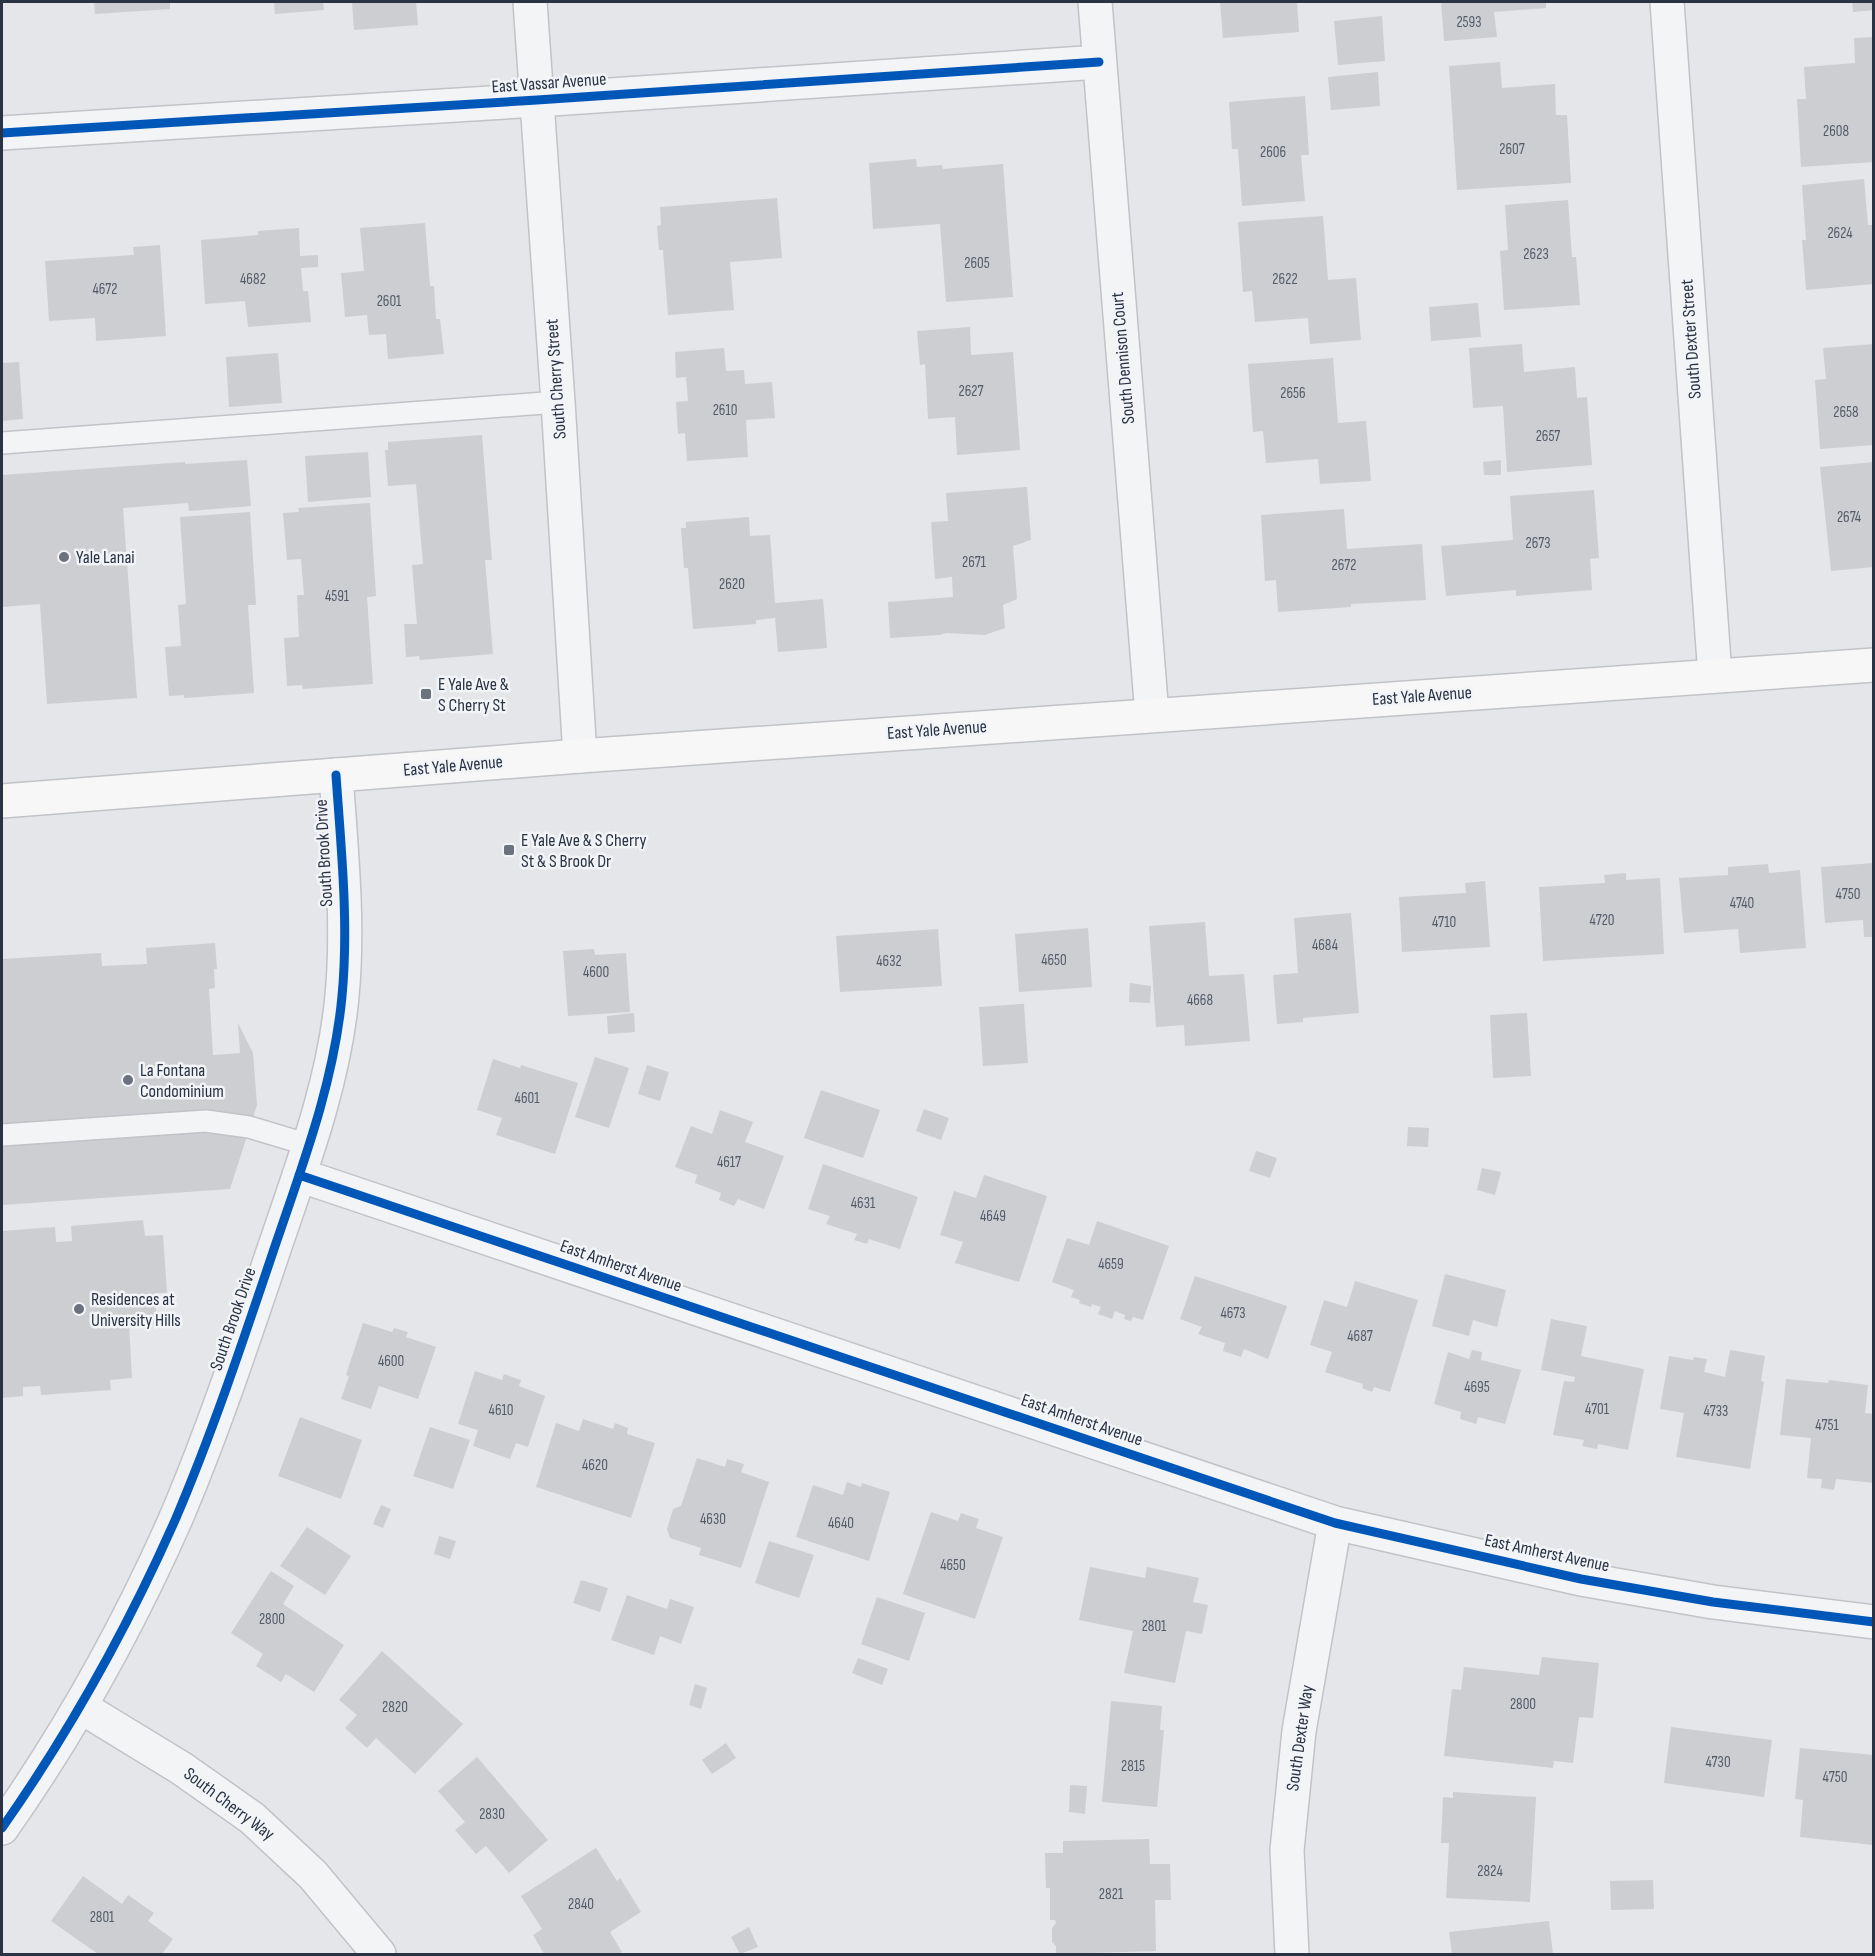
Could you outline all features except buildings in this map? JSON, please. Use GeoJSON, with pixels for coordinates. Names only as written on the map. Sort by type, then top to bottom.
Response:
{"type":"FeatureCollection","features":[{"type":"Feature","properties":{"kind":"main road","name":"East Yale Avenue"},"geometry":{"type":"LineString","coordinates":[[2,801],[580,756],[1874,664]]}},
{"type":"Feature","properties":{"kind":"street","name":"South Cherry Street"},"geometry":{"type":"LineString","coordinates":[[530,2],[580,756]]}},
{"type":"Feature","properties":{"kind":"street","name":"South Dennison Court"},"geometry":{"type":"LineString","coordinates":[[1095,2],[1152,715]]}},
{"type":"Feature","properties":{"kind":"street","name":"South Dexter Street"},"geometry":{"type":"LineString","coordinates":[[1667,2],[1716,676]]}},
{"type":"Feature","properties":{"kind":"street","name":"East Vassar Avenue"},"geometry":{"type":"LineString","coordinates":[[2,133],[1099,62]]}},
{"type":"Feature","properties":{"kind":"street","name":"South Brook Drive"},"geometry":{"type":"LineString","coordinates":[[2,1828],[81,1707],[150,1573],[175,1518],[231,1376],[304,1160],[330,1068],[342,995],[344,914],[336,775]]}},
{"type":"Feature","properties":{"kind":"street","name":"East Amherst Avenue"},"geometry":{"type":"LineString","coordinates":[[304,1160],[1335,1523],[1581,1579],[1713,1602],[1874,1622]]}},
{"type":"Feature","properties":{"kind":"street","name":"South Dexter Way"},"geometry":{"type":"LineString","coordinates":[[1292,1954],[1287,1850],[1291,1802],[1299,1731],[1335,1523]]}},
{"type":"Feature","properties":{"kind":"street","name":"South Cherry Way"},"geometry":{"type":"LineString","coordinates":[[81,1707],[181,1768],[252,1818],[313,1875],[379,1954]]}},
{"type":"Feature","properties":{"kind":"lane"},"geometry":{"type":"LineString","coordinates":[[2,443],[558,402]]}},
{"type":"Feature","properties":{"kind":"lane"},"geometry":{"type":"LineString","coordinates":[[2,1135],[206,1121],[249,1127],[304,1160]]}},
{"type":"Feature","properties":{"kind":"cycle path"},"geometry":{"type":"LineString","coordinates":[[2,133],[1099,62]]}},
{"type":"Feature","properties":{"kind":"cycle path"},"geometry":{"type":"LineString","coordinates":[[2,1828],[51,1754],[97,1678],[158,1559],[203,1452],[305,1158],[332,1061],[342,996],[345,941],[336,775]]}},
{"type":"Feature","properties":{"kind":"cycle path"},"geometry":{"type":"LineString","coordinates":[[299,1175],[1335,1523],[1581,1579],[1713,1602],[1874,1622]]}},
{"type":"Feature","properties":{"kind":"place","name":"Yale Lanai"},"geometry":{"type":"Point","coordinates":[64,557]}},
{"type":"Feature","properties":{"kind":"place","name":"E Yale Ave & S Cherry St"},"geometry":{"type":"Point","coordinates":[426,694]}},
{"type":"Feature","properties":{"kind":"place","name":"E Yale Ave & S Cherry St & S Brook Dr"},"geometry":{"type":"Point","coordinates":[509,850]}},
{"type":"Feature","properties":{"kind":"place","name":"La Fontana Condominium"},"geometry":{"type":"Point","coordinates":[128,1080]}},
{"type":"Feature","properties":{"kind":"place","name":"Residences at University Hills"},"geometry":{"type":"Point","coordinates":[79,1309]}}]}
